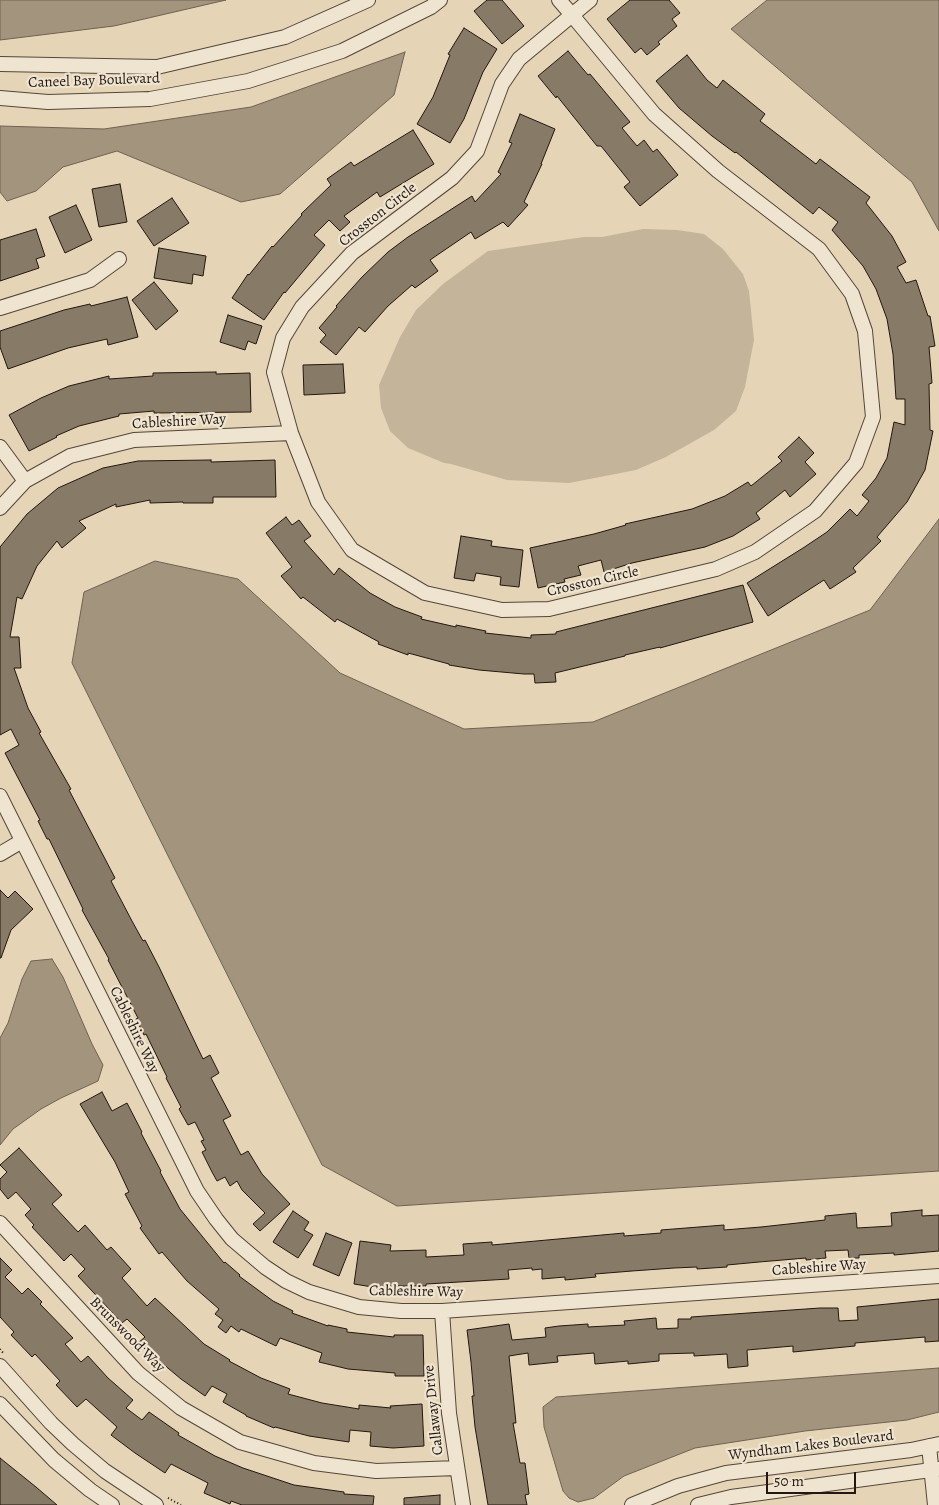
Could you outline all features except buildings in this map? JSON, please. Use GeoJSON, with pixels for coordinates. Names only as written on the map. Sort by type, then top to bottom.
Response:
{"type":"FeatureCollection","features":[{"type":"Feature","properties":{"kind":"street","name":"Caneel Bay Boulevard"},"geometry":{"type":"LineString","coordinates":[[0,64],[157,67],[285,37],[368,0]]}},
{"type":"Feature","properties":{"kind":"street","name":"Caneel Bay Boulevard"},"geometry":{"type":"LineString","coordinates":[[0,98],[48,102],[150,98],[248,81],[342,51],[440,0]]}},
{"type":"Feature","properties":{"kind":"street","name":"Crosston Circle"},"geometry":{"type":"LineString","coordinates":[[559,0],[572,15],[654,114],[718,171],[819,249],[852,294],[865,331],[873,417],[856,462],[814,512],[755,552],[716,569],[549,610],[502,610],[425,593],[352,550],[318,502],[291,433],[274,372],[283,338],[302,307],[352,253],[452,178],[477,151],[502,84],[519,59],[572,15]]}},
{"type":"Feature","properties":{"kind":"street"},"geometry":{"type":"LineString","coordinates":[[572,15],[590,0]]}},
{"type":"Feature","properties":{"kind":"street"},"geometry":{"type":"LineString","coordinates":[[0,308],[90,280],[119,260]]}},
{"type":"Feature","properties":{"kind":"street","name":"Cableshire Way"},"geometry":{"type":"LineString","coordinates":[[0,508],[25,481],[70,456],[134,440],[291,433]]}},
{"type":"Feature","properties":{"kind":"street"},"geometry":{"type":"LineString","coordinates":[[0,447],[25,481]]}},
{"type":"Feature","properties":{"kind":"street","name":"Cableshire Way"},"geometry":{"type":"LineString","coordinates":[[0,796],[196,1192],[232,1239],[265,1267],[286,1281],[309,1292],[359,1308],[442,1311],[939,1276]]}},
{"type":"Feature","properties":{"kind":"street"},"geometry":{"type":"LineString","coordinates":[[0,854],[22,842]]}},
{"type":"Feature","properties":{"kind":"street","name":"Brunswood Way"},"geometry":{"type":"LineString","coordinates":[[0,1224],[138,1373],[181,1408],[240,1442],[314,1463],[376,1470],[457,1468]]}},
{"type":"Feature","properties":{"kind":"street","name":"Callaway Drive"},"geometry":{"type":"LineString","coordinates":[[442,1311],[449,1413],[463,1505]]}},
{"type":"Feature","properties":{"kind":"street"},"geometry":{"type":"LineString","coordinates":[[3,1361],[51,1423],[73,1444],[105,1471],[161,1501]]}},
{"type":"Feature","properties":{"kind":"street"},"geometry":{"type":"LineString","coordinates":[[0,1404],[54,1460],[90,1490],[112,1505]]}},
{"type":"Feature","properties":{"kind":"street"},"geometry":{"type":"LineString","coordinates":[[934,1445],[935,1505]]}},
{"type":"Feature","properties":{"kind":"street","name":"Wyndham Lakes Boulevard"},"geometry":{"type":"LineString","coordinates":[[632,1505],[678,1486],[726,1473],[934,1445]]}},
{"type":"Feature","properties":{"kind":"street"},"geometry":{"type":"LineString","coordinates":[[698,1505],[731,1497],[935,1470]]}},
{"type":"Feature","properties":{"kind":"path"},"geometry":{"type":"LineString","coordinates":[[0,1349],[3,1361]]}},
{"type":"Feature","properties":{"kind":"path"},"geometry":{"type":"LineString","coordinates":[[161,1501],[181,1505]]}},
{"type":"Feature","properties":{"kind":"shaded area"},"geometry":{"type":"Polygon","coordinates":[[[0,0],[226,0],[114,26],[0,40],[0,0]]]}},
{"type":"Feature","properties":{"kind":"shaded area"},"geometry":{"type":"Polygon","coordinates":[[[767,0],[939,0],[939,231],[912,182],[731,29],[767,0]]]}},
{"type":"Feature","properties":{"kind":"shaded area"},"geometry":{"type":"Polygon","coordinates":[[[405,52],[394,95],[280,194],[241,202],[117,151],[63,167],[36,191],[7,201],[0,192],[0,126],[104,129],[251,107],[405,52]]]}},
{"type":"Feature","properties":{"kind":"shaded area"},"geometry":{"type":"Polygon","coordinates":[[[643,229],[677,230],[704,234],[723,249],[743,274],[749,291],[754,340],[745,387],[736,411],[714,430],[666,457],[636,470],[569,483],[507,480],[444,463],[408,448],[390,431],[381,408],[379,385],[400,337],[416,310],[443,284],[488,251],[584,237],[602,237],[643,229]]]}},
{"type":"Feature","properties":{"kind":"shaded area"},"geometry":{"type":"Polygon","coordinates":[[[939,519],[939,1171],[397,1206],[322,1165],[72,663],[84,592],[155,561],[238,579],[340,673],[464,729],[593,722],[870,610],[939,519]]]}},
{"type":"Feature","properties":{"kind":"shaded area"},"geometry":{"type":"Polygon","coordinates":[[[52,959],[63,977],[103,1065],[98,1081],[41,1109],[13,1129],[0,1145],[0,1038],[8,1023],[22,979],[31,961],[52,959]]]}},
{"type":"Feature","properties":{"kind":"shaded area"},"geometry":{"type":"Polygon","coordinates":[[[939,1368],[939,1412],[907,1420],[805,1431],[695,1448],[624,1476],[594,1498],[578,1502],[569,1498],[563,1491],[544,1427],[543,1407],[556,1397],[939,1368]]]}}]}
